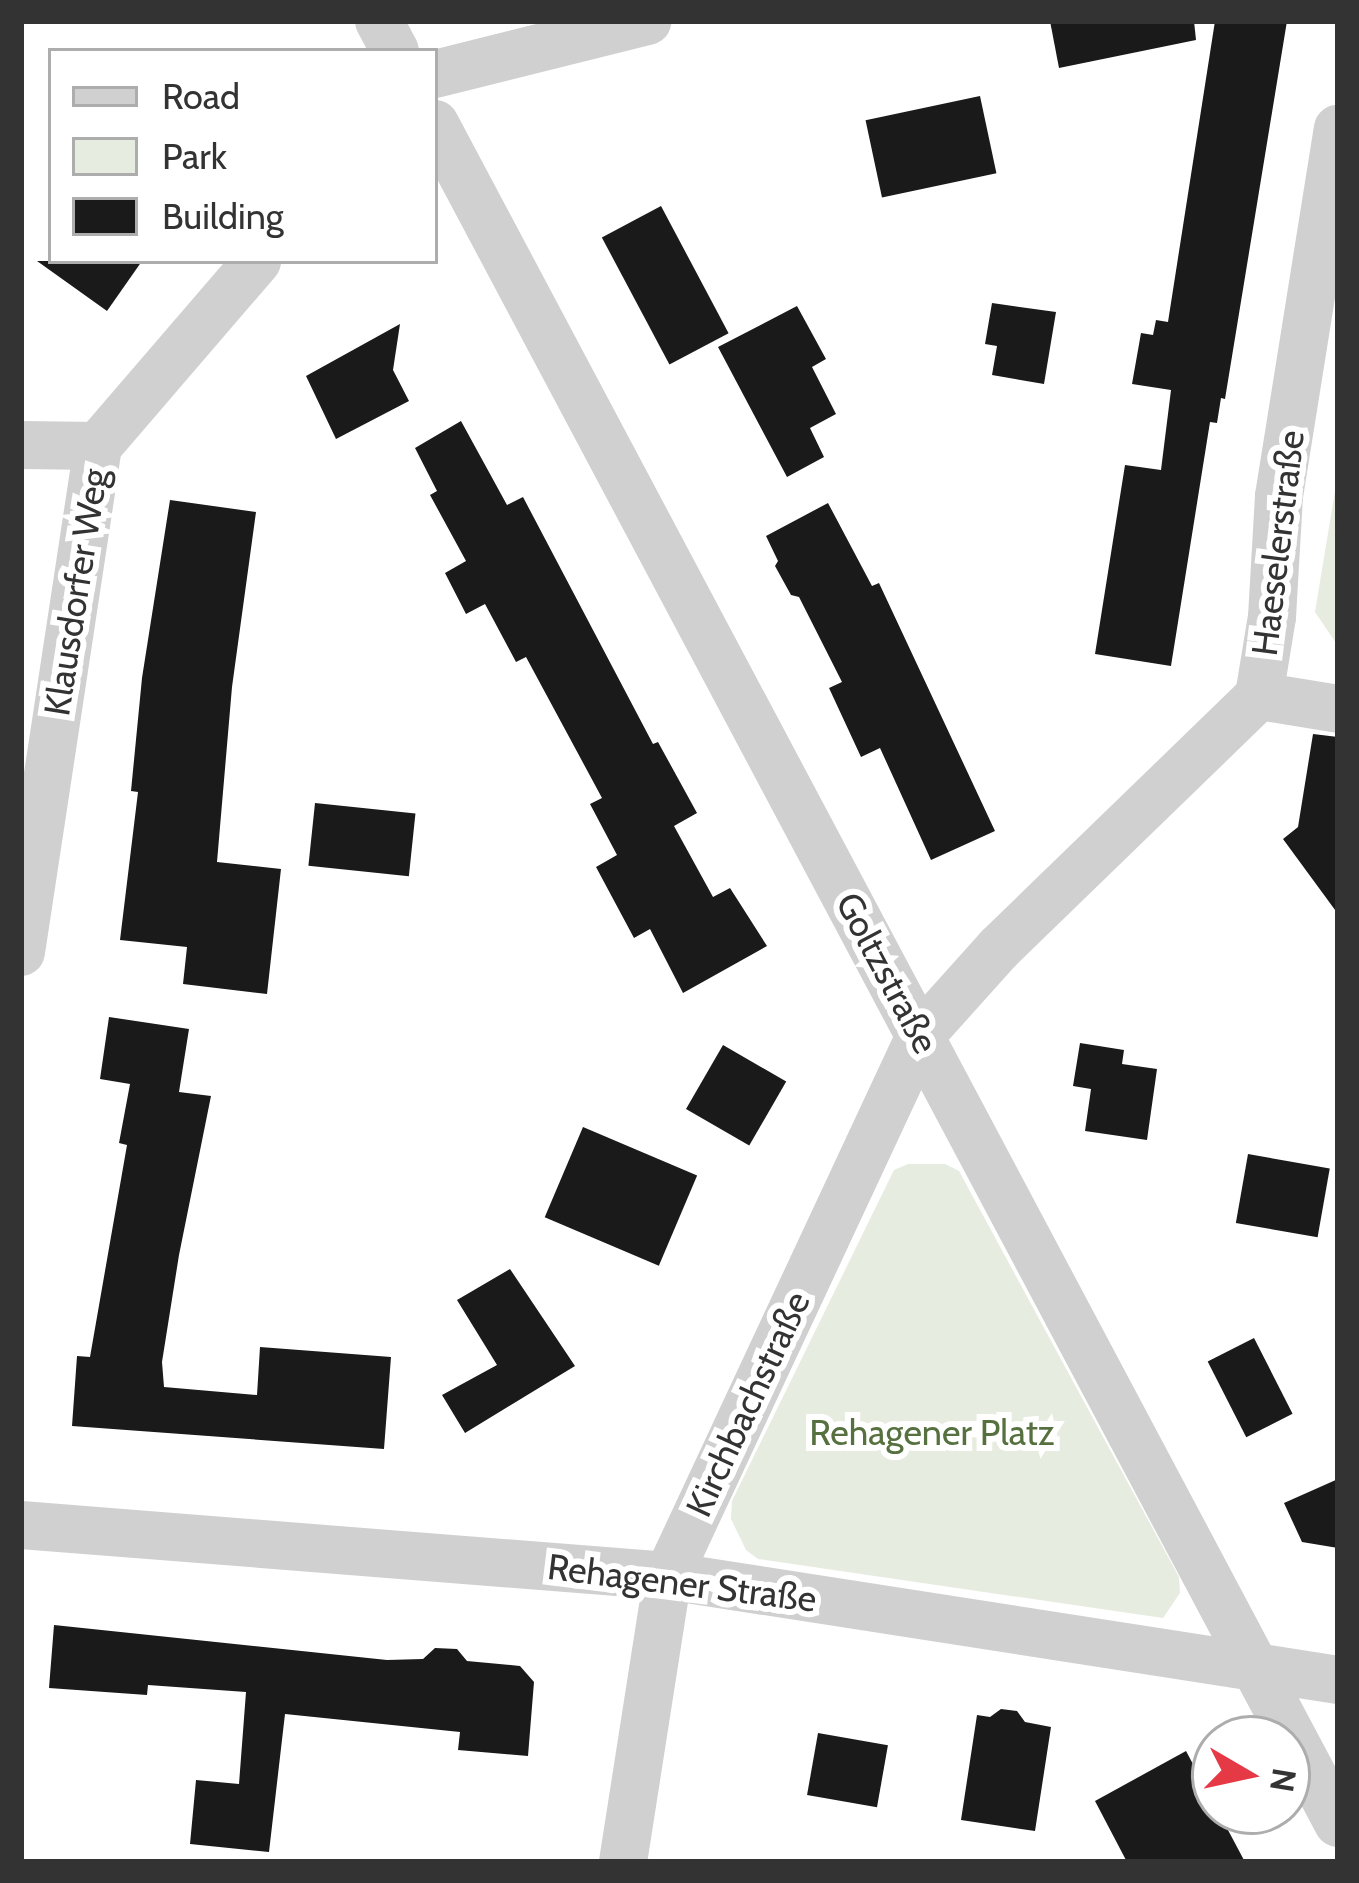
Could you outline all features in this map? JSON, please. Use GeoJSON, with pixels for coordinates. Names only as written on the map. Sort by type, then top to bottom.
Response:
{"type":"FeatureCollection","features":[{"type":"Feature","properties":{"kind":"street"},"geometry":{"type":"LineString","coordinates":[[379,21],[393,48]]}},
{"type":"Feature","properties":{"kind":"street"},"geometry":{"type":"LineString","coordinates":[[438,73],[648,21]]}},
{"type":"Feature","properties":{"kind":"street","name":"Haeselerstraße"},"geometry":{"type":"LineString","coordinates":[[920,1036],[999,948],[1259,696],[1271,617],[1280,496],[1338,129]]}},
{"type":"Feature","properties":{"kind":"street","name":"Goltzstraße"},"geometry":{"type":"LineString","coordinates":[[438,130],[1338,1822]]}},
{"type":"Feature","properties":{"kind":"street"},"geometry":{"type":"LineString","coordinates":[[21,446],[98,446],[254,264]]}},
{"type":"Feature","properties":{"kind":"street","name":"Klausdorfer Weg"},"geometry":{"type":"LineString","coordinates":[[21,952],[98,446]]}},
{"type":"Feature","properties":{"kind":"street"},"geometry":{"type":"LineString","coordinates":[[1259,696],[1338,709]]}},
{"type":"Feature","properties":{"kind":"street","name":"Kirchbachstraße"},"geometry":{"type":"LineString","coordinates":[[623,1862],[668,1576],[920,1036]]}},
{"type":"Feature","properties":{"kind":"street","name":"Rehagener Straße"},"geometry":{"type":"LineString","coordinates":[[21,1525],[668,1576],[1338,1680]]}},
{"type":"Feature","properties":{"kind":"green space"},"geometry":{"type":"Polygon","coordinates":[[[1338,473],[1338,646],[1315,612],[1338,473]]]}},
{"type":"Feature","properties":{"kind":"green space","name":"Rehagener Platz"},"geometry":{"type":"Polygon","coordinates":[[[908,1164],[945,1164],[959,1171],[1179,1577],[1180,1593],[1163,1618],[758,1559],[746,1550],[731,1519],[732,1501],[894,1170],[908,1164]]]}},
{"type":"Feature","properties":{"kind":"building"},"geometry":{"type":"Polygon","coordinates":[[[1050,21],[1194,21],[1196,40],[1059,68],[1050,21]]]}},
{"type":"Feature","properties":{"kind":"building"},"geometry":{"type":"Polygon","coordinates":[[[1215,21],[1287,21],[1225,399],[1221,398],[1217,423],[1210,422],[1171,666],[1095,654],[1125,465],[1161,470],[1171,390],[1132,384],[1141,333],[1153,335],[1156,320],[1168,322],[1215,21]]]}},
{"type":"Feature","properties":{"kind":"building"},"geometry":{"type":"Polygon","coordinates":[[[980,96],[996,173],[882,198],[866,120],[980,96]]]}},
{"type":"Feature","properties":{"kind":"building"},"geometry":{"type":"Polygon","coordinates":[[[661,206],[729,333],[669,365],[602,237],[661,206]]]}},
{"type":"Feature","properties":{"kind":"building"},"geometry":{"type":"Polygon","coordinates":[[[37,261],[140,264],[107,311],[37,261]]]}},
{"type":"Feature","properties":{"kind":"building"},"geometry":{"type":"Polygon","coordinates":[[[992,303],[1056,312],[1044,384],[992,375],[997,346],[985,344],[992,303]]]}},
{"type":"Feature","properties":{"kind":"building"},"geometry":{"type":"Polygon","coordinates":[[[797,306],[826,359],[812,367],[836,414],[810,428],[824,457],[787,477],[718,347],[797,306]]]}},
{"type":"Feature","properties":{"kind":"building"},"geometry":{"type":"Polygon","coordinates":[[[400,324],[393,370],[409,401],[336,439],[306,376],[400,324]]]}},
{"type":"Feature","properties":{"kind":"building"},"geometry":{"type":"Polygon","coordinates":[[[461,421],[507,505],[523,497],[653,744],[658,742],[697,813],[674,826],[713,897],[730,888],[767,946],[683,993],[650,929],[634,938],[596,867],[617,855],[590,804],[602,798],[526,657],[516,662],[485,604],[466,614],[445,573],[466,561],[430,495],[437,491],[415,448],[461,421]]]}},
{"type":"Feature","properties":{"kind":"building"},"geometry":{"type":"Polygon","coordinates":[[[170,500],[256,512],[232,687],[217,862],[281,869],[267,994],[183,984],[187,947],[120,940],[138,792],[131,791],[142,678],[170,500]]]}},
{"type":"Feature","properties":{"kind":"building"},"geometry":{"type":"Polygon","coordinates":[[[828,503],[872,586],[879,583],[995,831],[931,860],[880,748],[861,757],[829,688],[842,682],[799,597],[791,595],[775,566],[778,561],[766,536],[828,503]]]}},
{"type":"Feature","properties":{"kind":"building"},"geometry":{"type":"Polygon","coordinates":[[[1313,734],[1338,737],[1338,914],[1283,839],[1298,827],[1313,734]]]}},
{"type":"Feature","properties":{"kind":"building"},"geometry":{"type":"Polygon","coordinates":[[[315,803],[415,814],[409,876],[308,866],[315,803]]]}},
{"type":"Feature","properties":{"kind":"building"},"geometry":{"type":"Polygon","coordinates":[[[109,1017],[189,1029],[179,1092],[211,1096],[179,1255],[162,1362],[164,1387],[257,1395],[260,1347],[391,1357],[384,1449],[72,1426],[77,1356],[90,1357],[127,1145],[119,1143],[130,1084],[100,1079],[109,1017]]]}},
{"type":"Feature","properties":{"kind":"building"},"geometry":{"type":"Polygon","coordinates":[[[1080,1043],[1124,1050],[1122,1064],[1157,1069],[1147,1140],[1085,1131],[1091,1089],[1073,1086],[1080,1043]]]}},
{"type":"Feature","properties":{"kind":"building"},"geometry":{"type":"Polygon","coordinates":[[[723,1045],[786,1082],[749,1146],[686,1109],[723,1045]]]}},
{"type":"Feature","properties":{"kind":"building"},"geometry":{"type":"Polygon","coordinates":[[[583,1127],[697,1175],[659,1266],[545,1217],[583,1127]]]}},
{"type":"Feature","properties":{"kind":"building"},"geometry":{"type":"Polygon","coordinates":[[[1248,1154],[1330,1168],[1318,1237],[1236,1223],[1248,1154]]]}},
{"type":"Feature","properties":{"kind":"building"},"geometry":{"type":"Polygon","coordinates":[[[510,1269],[575,1366],[465,1433],[442,1395],[497,1365],[457,1300],[510,1269]]]}},
{"type":"Feature","properties":{"kind":"building"},"geometry":{"type":"Polygon","coordinates":[[[1254,1338],[1293,1414],[1246,1437],[1208,1362],[1254,1338]]]}},
{"type":"Feature","properties":{"kind":"building"},"geometry":{"type":"Polygon","coordinates":[[[1338,1479],[1338,1548],[1302,1542],[1284,1503],[1338,1479]]]}},
{"type":"Feature","properties":{"kind":"building"},"geometry":{"type":"Polygon","coordinates":[[[54,1625],[387,1660],[423,1659],[435,1648],[457,1649],[467,1661],[520,1666],[534,1682],[528,1756],[458,1750],[460,1732],[285,1714],[269,1852],[190,1844],[196,1780],[239,1784],[246,1692],[148,1685],[147,1695],[49,1688],[54,1625]]]}},
{"type":"Feature","properties":{"kind":"building"},"geometry":{"type":"Polygon","coordinates":[[[1001,1709],[1017,1711],[1025,1722],[1051,1727],[1035,1831],[961,1820],[977,1715],[990,1717],[1001,1709]]]}},
{"type":"Feature","properties":{"kind":"building"},"geometry":{"type":"Polygon","coordinates":[[[818,1733],[888,1745],[877,1807],[807,1795],[818,1733]]]}},
{"type":"Feature","properties":{"kind":"building"},"geometry":{"type":"Polygon","coordinates":[[[1186,1751],[1191,1760],[1191,1835],[1231,1835],[1245,1862],[1127,1862],[1095,1801],[1186,1751]]]}}]}
